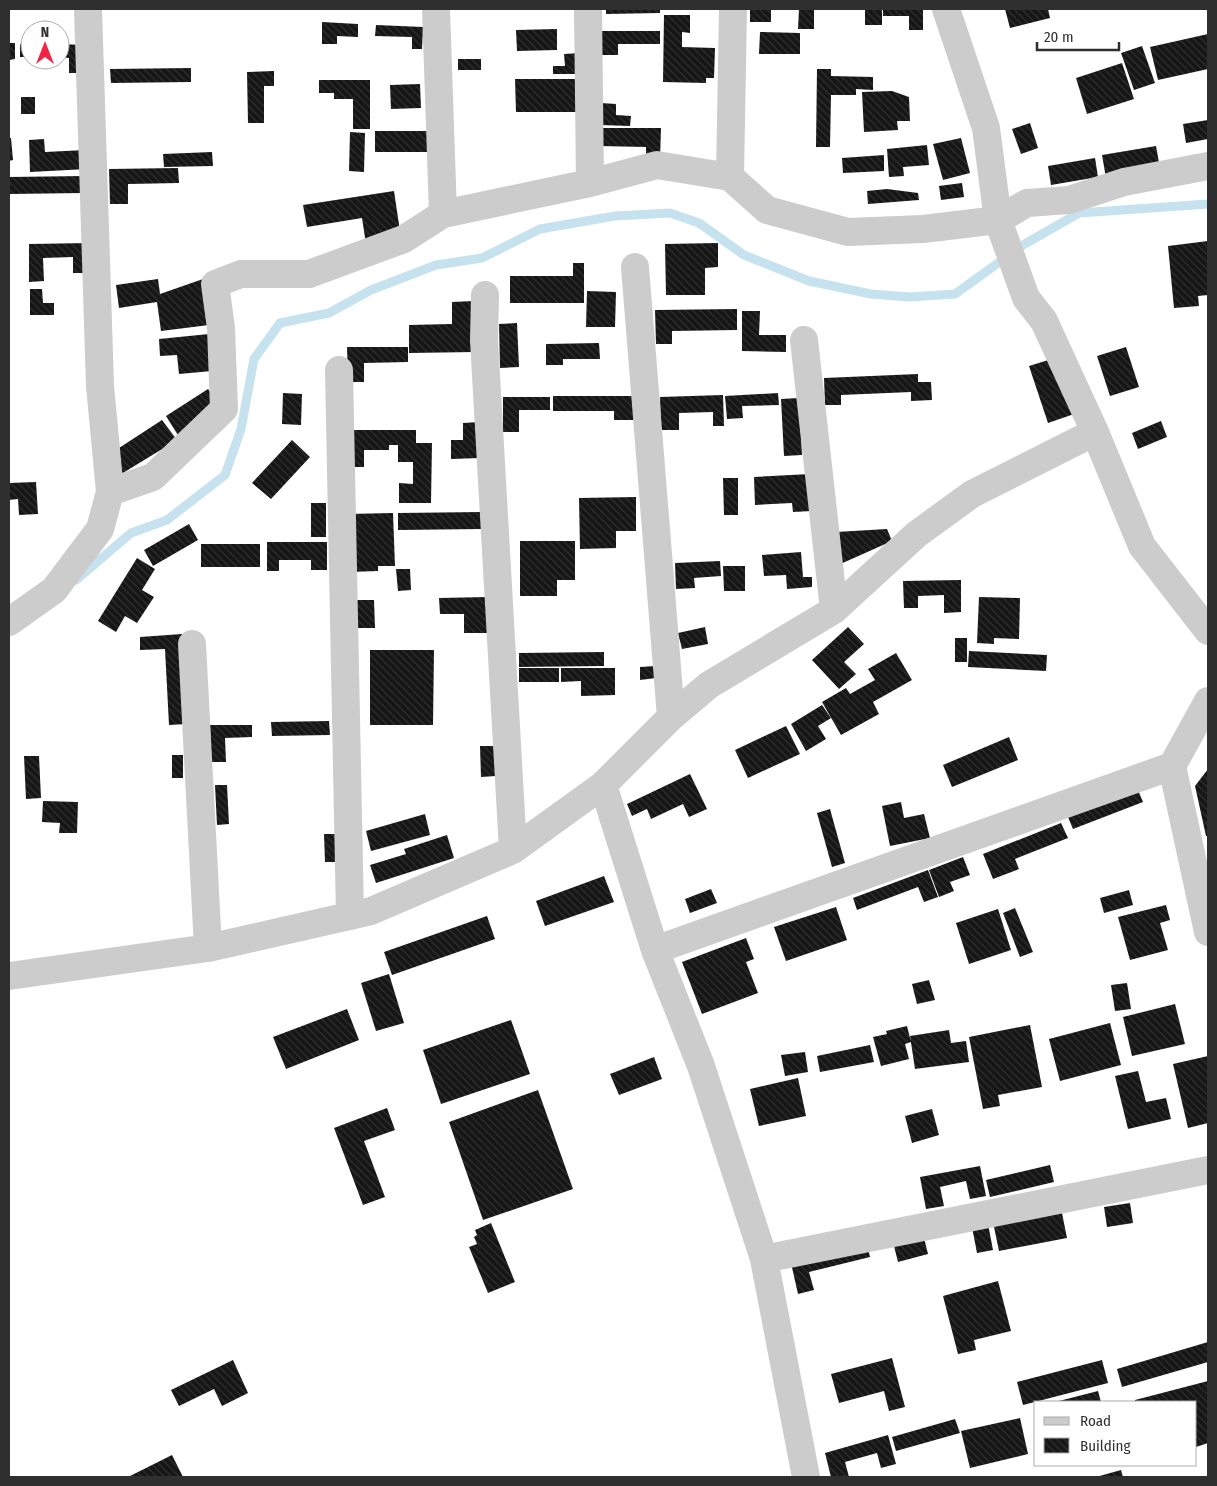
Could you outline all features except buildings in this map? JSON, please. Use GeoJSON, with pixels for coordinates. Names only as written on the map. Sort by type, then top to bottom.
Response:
{"type":"FeatureCollection","features":[{"type":"Feature","properties":{"kind":"street"},"geometry":{"type":"LineString","coordinates":[[9,622],[54,590],[100,529],[110,492],[100,386],[88,9]]}},
{"type":"Feature","properties":{"kind":"street"},"geometry":{"type":"LineString","coordinates":[[436,9],[443,214]]}},
{"type":"Feature","properties":{"kind":"street"},"geometry":{"type":"LineString","coordinates":[[588,9],[590,183]]}},
{"type":"Feature","properties":{"kind":"street"},"geometry":{"type":"LineString","coordinates":[[730,177],[733,9]]}},
{"type":"Feature","properties":{"kind":"street"},"geometry":{"type":"LineString","coordinates":[[946,9],[986,128],[998,220],[1026,298],[1044,321],[1095,432],[1142,546],[1208,632]]}},
{"type":"Feature","properties":{"kind":"street"},"geometry":{"type":"LineString","coordinates":[[110,492],[153,477],[224,409],[221,328],[215,284],[241,274],[310,274],[404,239],[443,214],[590,183],[657,165],[730,177],[767,210],[848,232],[923,229],[998,220],[1027,203],[1069,200],[1124,182],[1208,166]]}},
{"type":"Feature","properties":{"kind":"street"},"geometry":{"type":"LineString","coordinates":[[636,267],[671,717]]}},
{"type":"Feature","properties":{"kind":"street"},"geometry":{"type":"LineString","coordinates":[[485,295],[484,340],[513,850]]}},
{"type":"Feature","properties":{"kind":"street"},"geometry":{"type":"LineString","coordinates":[[804,340],[834,610]]}},
{"type":"Feature","properties":{"kind":"street"},"geometry":{"type":"LineString","coordinates":[[339,370],[350,916]]}},
{"type":"Feature","properties":{"kind":"street"},"geometry":{"type":"LineString","coordinates":[[12,977],[208,948],[371,911],[513,850],[603,785],[671,717],[709,685],[834,610],[917,534],[972,494],[1095,432]]}},
{"type":"Feature","properties":{"kind":"street"},"geometry":{"type":"LineString","coordinates":[[192,644],[208,948]]}},
{"type":"Feature","properties":{"kind":"street"},"geometry":{"type":"LineString","coordinates":[[1208,701],[1172,766],[1208,932]]}},
{"type":"Feature","properties":{"kind":"street"},"geometry":{"type":"LineString","coordinates":[[655,950],[1172,766]]}},
{"type":"Feature","properties":{"kind":"street"},"geometry":{"type":"LineString","coordinates":[[603,785],[655,950],[701,1066],[764,1259],[806,1477]]}},
{"type":"Feature","properties":{"kind":"street"},"geometry":{"type":"LineString","coordinates":[[764,1259],[1208,1170]]}},
{"type":"Feature","properties":{"kind":"waterway"},"geometry":{"type":"LineString","coordinates":[[76,580],[131,533],[167,520],[225,475],[241,429],[254,359],[280,323],[329,313],[371,290],[436,265],[482,258],[540,229],[615,216],[670,213],[699,223],[744,255],[809,281],[871,294],[910,297],[955,294],[1023,245],[1079,213],[1208,204]]}}]}
